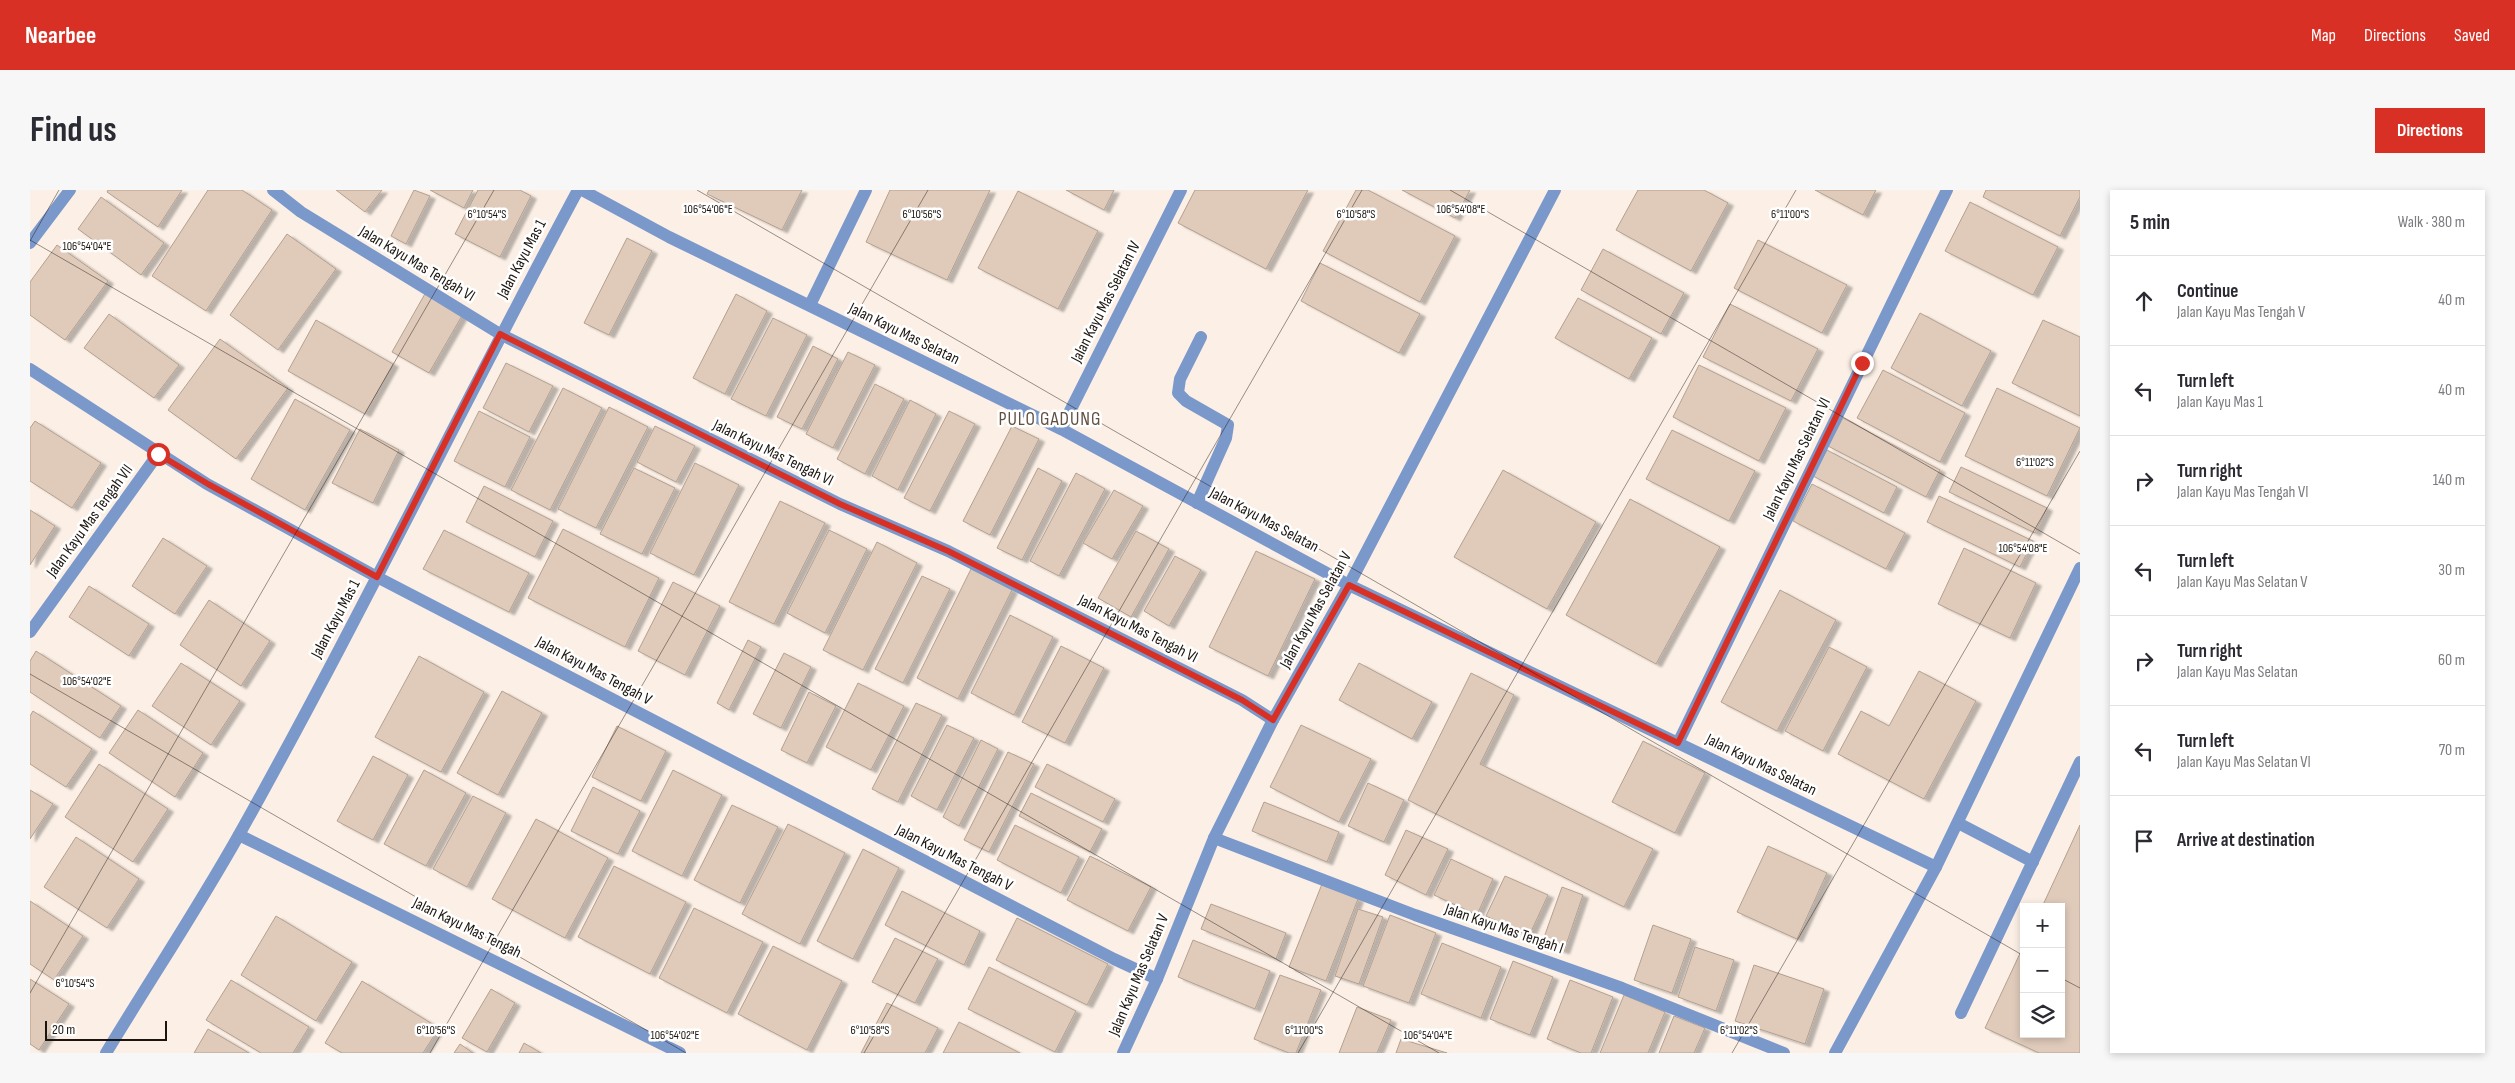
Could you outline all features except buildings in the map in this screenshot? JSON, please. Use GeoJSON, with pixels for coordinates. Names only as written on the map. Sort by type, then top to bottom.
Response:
{"type":"FeatureCollection","features":[{"type":"Feature","properties":{"kind":"street"},"geometry":{"type":"LineString","coordinates":[[30,243],[70,190]]}},
{"type":"Feature","properties":{"kind":"street","name":"Jalan Kayu Mas Tengah VI"},"geometry":{"type":"LineString","coordinates":[[273,190],[301,212],[500,334],[840,504],[948,551],[1242,700],[1273,720]]}},
{"type":"Feature","properties":{"kind":"street","name":"Jalan Kayu Mas 1"},"geometry":{"type":"LineString","coordinates":[[106,1053],[239,835],[377,577],[500,334],[578,190]]}},
{"type":"Feature","properties":{"kind":"street","name":"Jalan Kayu Mas Selatan"},"geometry":{"type":"LineString","coordinates":[[582,190],[669,237],[1061,430],[1349,585],[1936,867]]}},
{"type":"Feature","properties":{"kind":"street"},"geometry":{"type":"LineString","coordinates":[[810,305],[866,190]]}},
{"type":"Feature","properties":{"kind":"street","name":"Jalan Kayu Mas Selatan IV"},"geometry":{"type":"LineString","coordinates":[[1061,430],[1181,190]]}},
{"type":"Feature","properties":{"kind":"street","name":"Jalan Kayu Mas Selatan V"},"geometry":{"type":"LineString","coordinates":[[1126,1052],[1214,838],[1273,720],[1349,585],[1555,190]]}},
{"type":"Feature","properties":{"kind":"street","name":"Jalan Kayu Mas Selatan VI"},"geometry":{"type":"LineString","coordinates":[[1678,743],[1699,696],[1947,190]]}},
{"type":"Feature","properties":{"kind":"street"},"geometry":{"type":"LineString","coordinates":[[1197,502],[1226,438],[1228,425],[1186,401],[1178,393],[1180,379],[1201,337]]}},
{"type":"Feature","properties":{"kind":"street","name":"Jalan Kayu Mas Tengah V"},"geometry":{"type":"LineString","coordinates":[[30,369],[158,454],[208,484],[377,577],[1105,955],[1157,979]]}},
{"type":"Feature","properties":{"kind":"street","name":"Jalan Kayu Mas Tengah VII"},"geometry":{"type":"LineString","coordinates":[[30,632],[158,454]]}},
{"type":"Feature","properties":{"kind":"street"},"geometry":{"type":"LineString","coordinates":[[1835,1053],[1936,867],[2080,568]]}},
{"type":"Feature","properties":{"kind":"street"},"geometry":{"type":"LineString","coordinates":[[1961,1013],[2080,762]]}},
{"type":"Feature","properties":{"kind":"street"},"geometry":{"type":"LineString","coordinates":[[1958,823],[2033,862]]}},
{"type":"Feature","properties":{"kind":"street","name":"Jalan Kayu Mas Tengah"},"geometry":{"type":"LineString","coordinates":[[239,835],[680,1053]]}},
{"type":"Feature","properties":{"kind":"street","name":"Jalan Kayu Mas Tengah I"},"geometry":{"type":"LineString","coordinates":[[1214,838],[1414,915],[1622,988],[1784,1053]]}},
{"type":"Feature","properties":{"kind":"district","name":"PULO GADUNG"},"geometry":{"type":"Point","coordinates":[1050,419]}},
{"type":"Feature","properties":{"kind":"route"},"geometry":{"type":"LineString","coordinates":[[158,454],[208,484],[377,577],[500,334],[654,413],[840,504],[948,551],[1242,700],[1273,720],[1349,585],[1678,743],[1699,696],[1862,363]]}}]}
